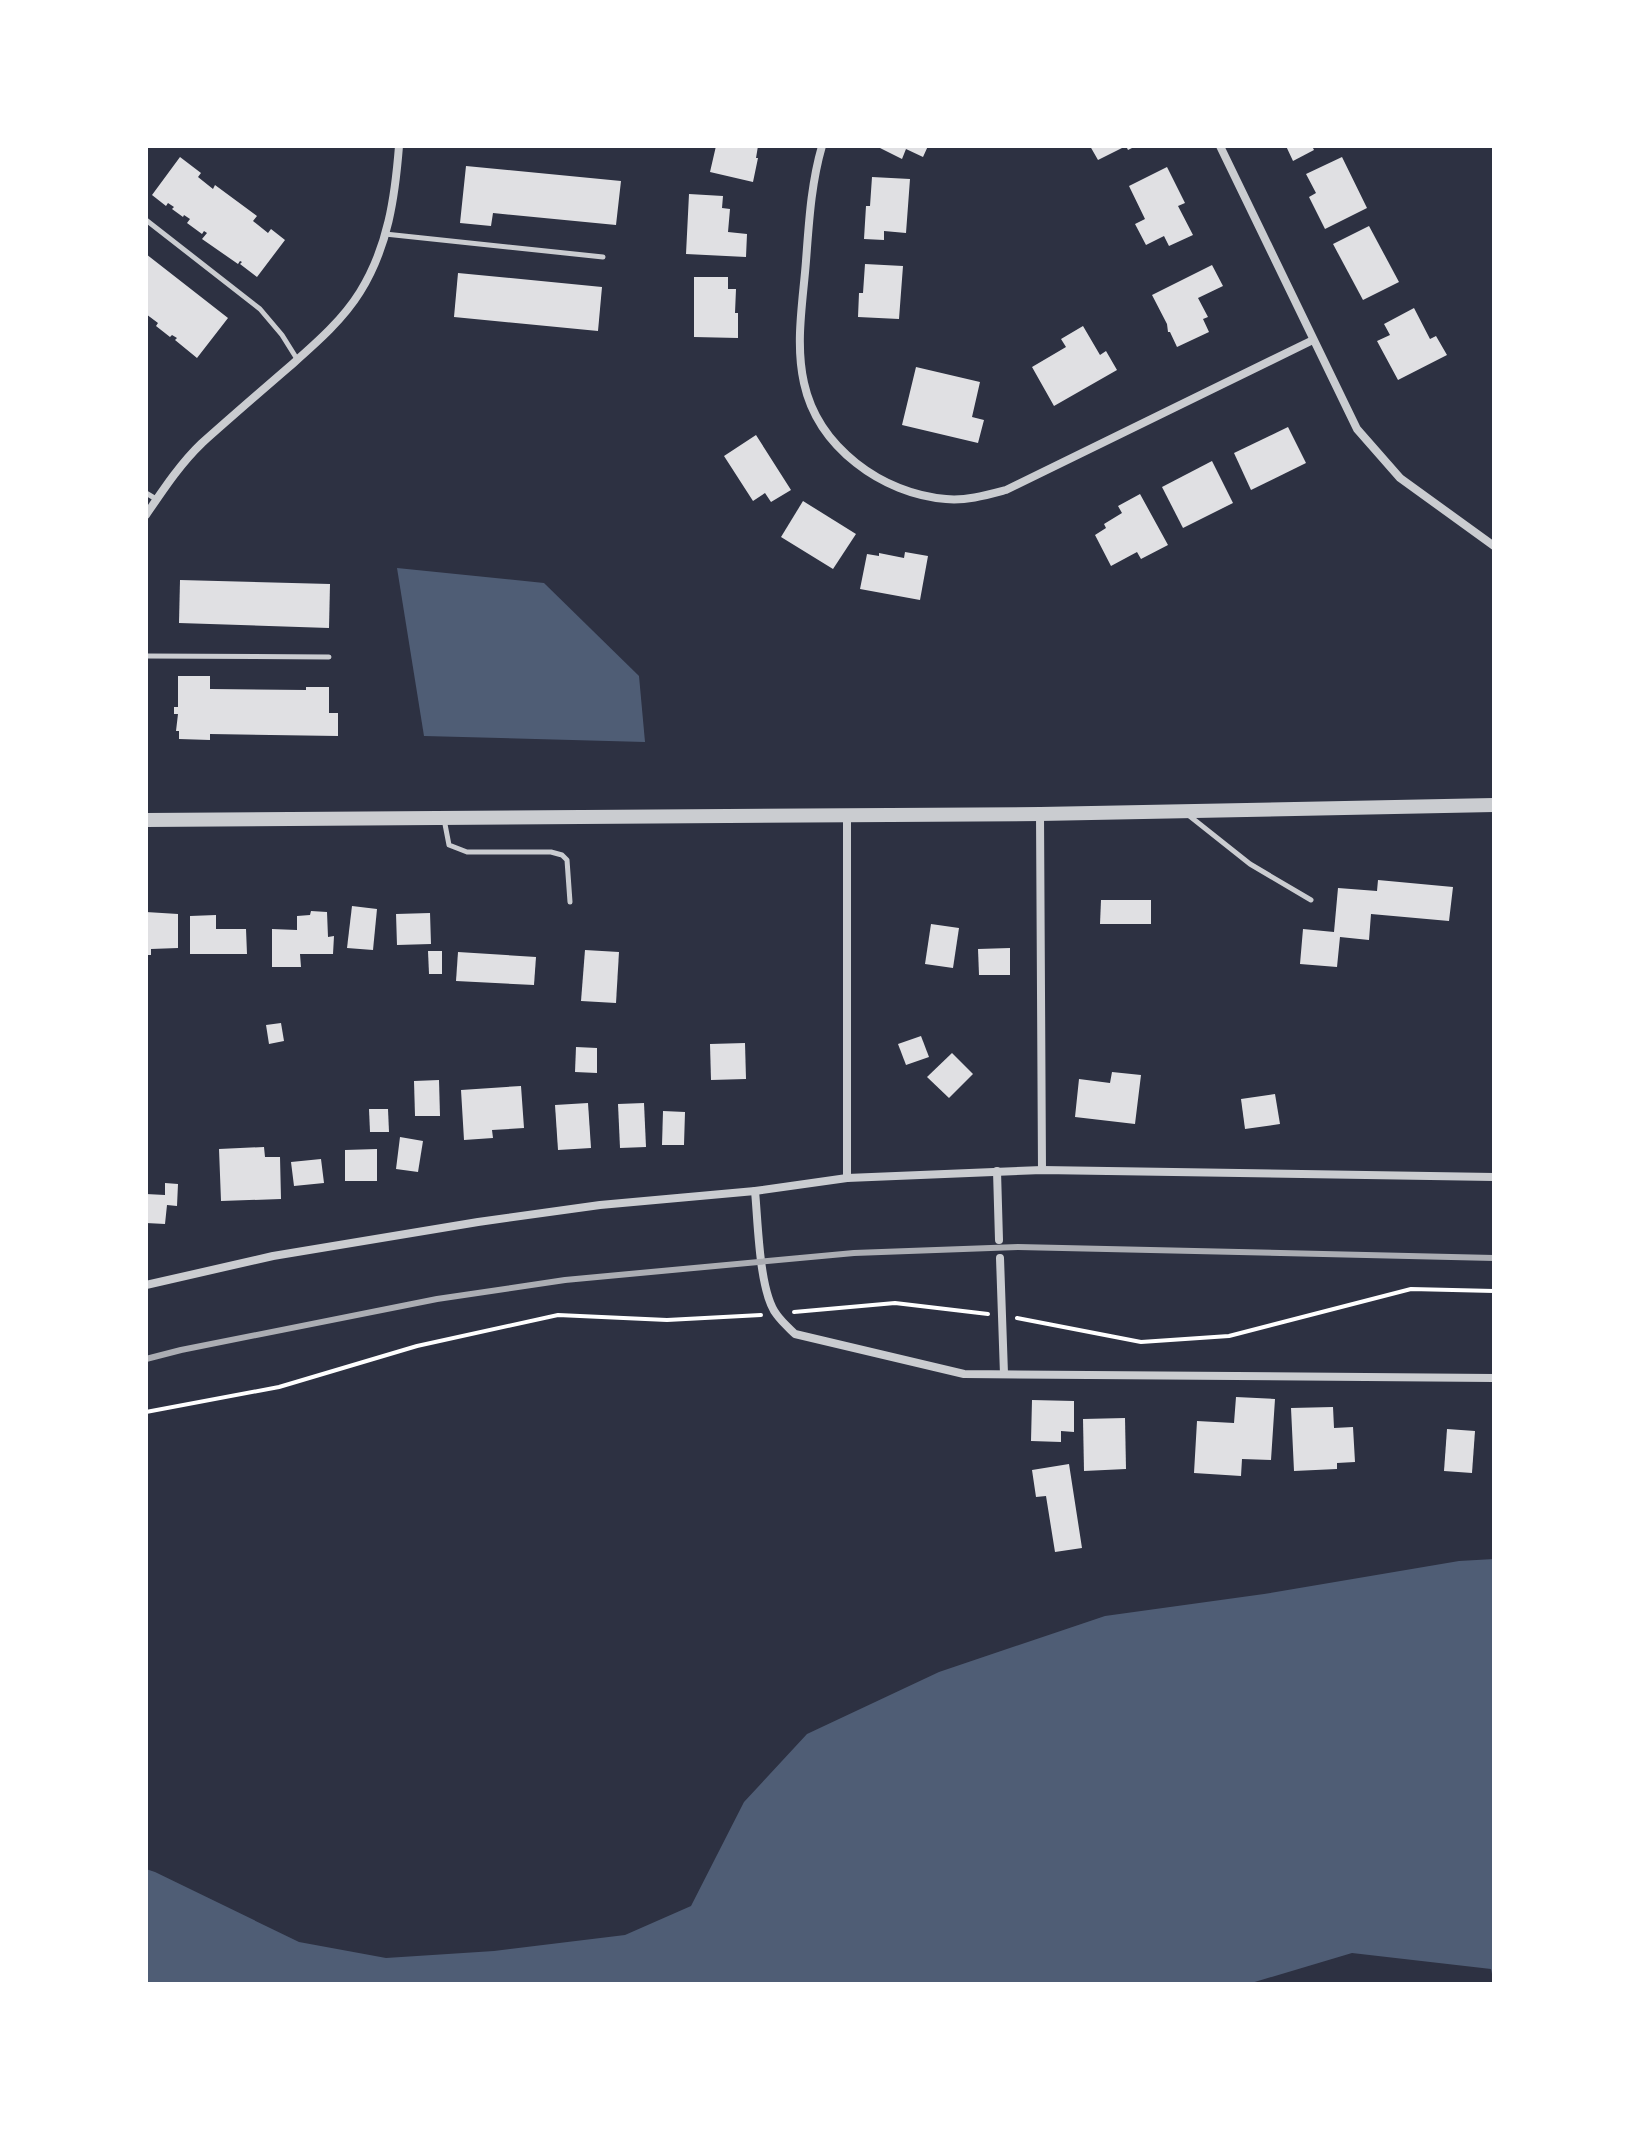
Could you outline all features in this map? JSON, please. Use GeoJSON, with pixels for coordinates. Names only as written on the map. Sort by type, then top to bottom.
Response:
{"type":"FeatureCollection","features":[{"type":"Feature","properties":{"kind":"street"},"geometry":{"type":"LineString","coordinates":[[146,515],[199,446],[297,360],[354,302],[373,267],[385,234],[395,191],[399,146]]}},
{"type":"Feature","properties":{"kind":"street"},"geometry":{"type":"LineString","coordinates":[[822,146],[811,199],[800,329],[804,384],[814,414],[832,440],[874,476],[899,488],[950,500],[1006,490],[1313,340]]}},
{"type":"Feature","properties":{"kind":"street"},"geometry":{"type":"LineString","coordinates":[[1220,146],[1357,429],[1400,478],[1494,546]]}},
{"type":"Feature","properties":{"kind":"street"},"geometry":{"type":"LineString","coordinates":[[146,820],[1040,814],[1494,805]]}},
{"type":"Feature","properties":{"kind":"street"},"geometry":{"type":"LineString","coordinates":[[1040,814],[1042,1170]]}},
{"type":"Feature","properties":{"kind":"street"},"geometry":{"type":"LineString","coordinates":[[847,816],[847,1178]]}},
{"type":"Feature","properties":{"kind":"street"},"geometry":{"type":"LineString","coordinates":[[146,1285],[273,1256],[478,1222],[600,1205],[755,1191],[847,1178],[1042,1170],[1494,1177]]}},
{"type":"Feature","properties":{"kind":"street"},"geometry":{"type":"LineString","coordinates":[[997,1171],[999,1240]]}},
{"type":"Feature","properties":{"kind":"street"},"geometry":{"type":"LineString","coordinates":[[755,1191],[761,1261],[770,1300],[775,1314],[795,1334],[964,1374],[1494,1378]]}},
{"type":"Feature","properties":{"kind":"street"},"geometry":{"type":"LineString","coordinates":[[1000,1258],[1004,1374]]}},
{"type":"Feature","properties":{"kind":"lane"},"geometry":{"type":"LineString","coordinates":[[146,220],[260,309],[282,335],[297,360]]}},
{"type":"Feature","properties":{"kind":"lane"},"geometry":{"type":"LineString","coordinates":[[385,234],[603,257]]}},
{"type":"Feature","properties":{"kind":"lane"},"geometry":{"type":"LineString","coordinates":[[146,493],[156,500]]}},
{"type":"Feature","properties":{"kind":"lane"},"geometry":{"type":"LineString","coordinates":[[146,656],[329,657]]}},
{"type":"Feature","properties":{"kind":"lane"},"geometry":{"type":"LineString","coordinates":[[1184,811],[1250,864],[1311,900]]}},
{"type":"Feature","properties":{"kind":"lane"},"geometry":{"type":"LineString","coordinates":[[444,818],[449,845],[467,852],[551,852],[562,855],[567,860],[570,902]]}},
{"type":"Feature","properties":{"kind":"path"},"geometry":{"type":"LineString","coordinates":[[146,1412],[279,1387],[417,1346],[558,1315],[667,1320],[895,1303],[1002,1315],[1141,1342],[1229,1336],[1411,1289],[1494,1291]]}},
{"type":"Feature","properties":{"kind":"water"},"geometry":{"type":"Polygon","coordinates":[[[397,568],[544,583],[639,676],[645,742],[424,736],[397,568]]]}},
{"type":"Feature","properties":{"kind":"water"},"geometry":{"type":"Polygon","coordinates":[[[1494,1559],[1494,1984],[1491,1969],[1352,1953],[1248,1984],[146,1984],[146,1869],[299,1942],[386,1958],[494,1951],[625,1935],[691,1906],[744,1802],[807,1734],[939,1672],[1105,1616],[1264,1594],[1459,1561],[1494,1559]]]}},
{"type":"Feature","properties":{"kind":"building"},"geometry":{"type":"Polygon","coordinates":[[[716,146],[758,146],[753,182],[710,172],[716,146]]]}},
{"type":"Feature","properties":{"kind":"building"},"geometry":{"type":"Polygon","coordinates":[[[876,146],[928,146],[923,157],[906,149],[902,159],[876,146]]]}},
{"type":"Feature","properties":{"kind":"building"},"geometry":{"type":"Polygon","coordinates":[[[1090,146],[1126,146],[1098,160],[1090,146]]]}},
{"type":"Feature","properties":{"kind":"building"},"geometry":{"type":"Polygon","coordinates":[[[1286,146],[1312,146],[1314,150],[1293,161],[1286,146]]]}},
{"type":"Feature","properties":{"kind":"building"},"geometry":{"type":"Polygon","coordinates":[[[180,157],[201,173],[198,177],[213,189],[215,185],[257,216],[253,221],[268,233],[271,229],[285,240],[257,277],[240,264],[242,262],[238,264],[202,239],[207,233],[204,231],[202,234],[187,223],[190,219],[152,195],[180,157]]]}},
{"type":"Feature","properties":{"kind":"building"},"geometry":{"type":"Polygon","coordinates":[[[1342,157],[1367,208],[1325,229],[1309,197],[1316,193],[1306,174],[1342,157]]]}},
{"type":"Feature","properties":{"kind":"building"},"geometry":{"type":"Polygon","coordinates":[[[466,166],[621,181],[616,225],[493,213],[491,226],[460,223],[466,166]]]}},
{"type":"Feature","properties":{"kind":"building"},"geometry":{"type":"Polygon","coordinates":[[[1167,167],[1185,203],[1178,206],[1193,235],[1169,246],[1164,236],[1146,245],[1135,224],[1145,219],[1129,186],[1167,167]]]}},
{"type":"Feature","properties":{"kind":"building"},"geometry":{"type":"Polygon","coordinates":[[[872,177],[910,179],[906,233],[884,231],[884,240],[864,239],[872,177]]]}},
{"type":"Feature","properties":{"kind":"building"},"geometry":{"type":"Polygon","coordinates":[[[689,194],[723,196],[722,208],[730,209],[728,232],[747,234],[746,257],[686,254],[689,194]]]}},
{"type":"Feature","properties":{"kind":"building"},"geometry":{"type":"Polygon","coordinates":[[[1369,226],[1399,282],[1363,300],[1333,244],[1369,226]]]}},
{"type":"Feature","properties":{"kind":"building"},"geometry":{"type":"Polygon","coordinates":[[[146,254],[228,318],[197,358],[175,340],[177,338],[170,337],[156,326],[158,323],[146,314],[146,254]]]}},
{"type":"Feature","properties":{"kind":"building"},"geometry":{"type":"Polygon","coordinates":[[[865,264],[903,266],[899,319],[858,317],[865,264]]]}},
{"type":"Feature","properties":{"kind":"building"},"geometry":{"type":"Polygon","coordinates":[[[1212,265],[1223,286],[1198,298],[1208,317],[1203,319],[1209,332],[1177,347],[1152,295],[1212,265]]]}},
{"type":"Feature","properties":{"kind":"building"},"geometry":{"type":"Polygon","coordinates":[[[458,273],[602,287],[598,331],[454,317],[458,273]]]}},
{"type":"Feature","properties":{"kind":"building"},"geometry":{"type":"Polygon","coordinates":[[[694,277],[728,277],[728,289],[736,289],[738,338],[694,337],[694,277]]]}},
{"type":"Feature","properties":{"kind":"building"},"geometry":{"type":"Polygon","coordinates":[[[1414,308],[1430,339],[1436,336],[1447,355],[1398,380],[1377,341],[1390,335],[1384,324],[1414,308]]]}},
{"type":"Feature","properties":{"kind":"building"},"geometry":{"type":"Polygon","coordinates":[[[1083,326],[1100,355],[1106,351],[1117,370],[1054,406],[1032,367],[1066,347],[1061,339],[1083,326]]]}},
{"type":"Feature","properties":{"kind":"building"},"geometry":{"type":"Polygon","coordinates":[[[916,367],[980,382],[972,417],[984,420],[978,443],[902,425],[916,367]]]}},
{"type":"Feature","properties":{"kind":"building"},"geometry":{"type":"Polygon","coordinates":[[[1288,427],[1306,463],[1251,490],[1234,453],[1288,427]]]}},
{"type":"Feature","properties":{"kind":"building"},"geometry":{"type":"Polygon","coordinates":[[[756,435],[791,490],[771,502],[765,493],[753,501],[724,456],[756,435]]]}},
{"type":"Feature","properties":{"kind":"building"},"geometry":{"type":"Polygon","coordinates":[[[1212,461],[1233,503],[1183,528],[1162,487],[1212,461]]]}},
{"type":"Feature","properties":{"kind":"building"},"geometry":{"type":"Polygon","coordinates":[[[1140,494],[1168,545],[1141,559],[1137,552],[1111,566],[1095,535],[1106,528],[1104,524],[1122,513],[1118,506],[1140,494]]]}},
{"type":"Feature","properties":{"kind":"building"},"geometry":{"type":"Polygon","coordinates":[[[803,501],[856,534],[833,569],[781,537],[803,501]]]}},
{"type":"Feature","properties":{"kind":"building"},"geometry":{"type":"Polygon","coordinates":[[[905,552],[928,556],[920,600],[860,589],[867,554],[904,558],[905,552]]]}},
{"type":"Feature","properties":{"kind":"building"},"geometry":{"type":"Polygon","coordinates":[[[180,580],[330,584],[329,628],[179,623],[180,580]]]}},
{"type":"Feature","properties":{"kind":"building"},"geometry":{"type":"Polygon","coordinates":[[[178,676],[210,676],[210,689],[306,690],[306,687],[329,687],[329,713],[338,713],[338,736],[210,734],[210,740],[179,739],[179,731],[176,731],[178,714],[174,714],[174,707],[178,707],[178,676]]]}},
{"type":"Feature","properties":{"kind":"building"},"geometry":{"type":"Polygon","coordinates":[[[1378,880],[1453,887],[1449,921],[1371,914],[1369,940],[1340,937],[1337,967],[1300,964],[1303,929],[1334,932],[1338,888],[1377,891],[1378,880]]]}},
{"type":"Feature","properties":{"kind":"building"},"geometry":{"type":"Polygon","coordinates":[[[1101,900],[1151,900],[1151,924],[1100,924],[1101,900]]]}},
{"type":"Feature","properties":{"kind":"building"},"geometry":{"type":"Polygon","coordinates":[[[352,906],[377,909],[373,950],[347,948],[352,906]]]}},
{"type":"Feature","properties":{"kind":"building"},"geometry":{"type":"Polygon","coordinates":[[[311,911],[327,912],[328,937],[334,936],[333,954],[300,954],[301,967],[272,967],[272,929],[297,930],[297,916],[310,915],[311,911]]]}},
{"type":"Feature","properties":{"kind":"building"},"geometry":{"type":"Polygon","coordinates":[[[146,912],[178,914],[178,948],[151,949],[151,955],[146,955],[146,912]]]}},
{"type":"Feature","properties":{"kind":"building"},"geometry":{"type":"Polygon","coordinates":[[[430,913],[431,944],[397,945],[396,914],[430,913]]]}},
{"type":"Feature","properties":{"kind":"building"},"geometry":{"type":"Polygon","coordinates":[[[216,915],[216,929],[246,929],[247,954],[190,954],[190,916],[216,915]]]}},
{"type":"Feature","properties":{"kind":"building"},"geometry":{"type":"Polygon","coordinates":[[[931,924],[959,928],[953,968],[925,964],[931,924]]]}},
{"type":"Feature","properties":{"kind":"building"},"geometry":{"type":"Polygon","coordinates":[[[1010,948],[1010,975],[979,975],[978,949],[1010,948]]]}},
{"type":"Feature","properties":{"kind":"building"},"geometry":{"type":"Polygon","coordinates":[[[585,950],[619,952],[616,1003],[581,1001],[585,950]]]}},
{"type":"Feature","properties":{"kind":"building"},"geometry":{"type":"Polygon","coordinates":[[[428,951],[442,951],[442,974],[429,974],[428,951]]]}},
{"type":"Feature","properties":{"kind":"building"},"geometry":{"type":"Polygon","coordinates":[[[458,952],[536,957],[534,985],[456,981],[458,952]]]}},
{"type":"Feature","properties":{"kind":"building"},"geometry":{"type":"Polygon","coordinates":[[[281,1023],[284,1041],[269,1044],[266,1025],[281,1023]]]}},
{"type":"Feature","properties":{"kind":"building"},"geometry":{"type":"Polygon","coordinates":[[[921,1036],[929,1057],[906,1065],[898,1044],[921,1036]]]}},
{"type":"Feature","properties":{"kind":"building"},"geometry":{"type":"Polygon","coordinates":[[[745,1043],[746,1079],[711,1080],[710,1044],[745,1043]]]}},
{"type":"Feature","properties":{"kind":"building"},"geometry":{"type":"Polygon","coordinates":[[[576,1047],[597,1048],[597,1073],[575,1072],[576,1047]]]}},
{"type":"Feature","properties":{"kind":"building"},"geometry":{"type":"Polygon","coordinates":[[[952,1053],[973,1074],[949,1098],[927,1077],[952,1053]]]}},
{"type":"Feature","properties":{"kind":"building"},"geometry":{"type":"Polygon","coordinates":[[[1112,1072],[1141,1075],[1135,1124],[1075,1117],[1079,1079],[1110,1083],[1112,1072]]]}},
{"type":"Feature","properties":{"kind":"building"},"geometry":{"type":"Polygon","coordinates":[[[439,1080],[440,1116],[415,1116],[414,1081],[439,1080]]]}},
{"type":"Feature","properties":{"kind":"building"},"geometry":{"type":"Polygon","coordinates":[[[521,1086],[524,1128],[492,1130],[493,1138],[464,1140],[461,1090],[521,1086]]]}},
{"type":"Feature","properties":{"kind":"building"},"geometry":{"type":"Polygon","coordinates":[[[1275,1094],[1280,1124],[1245,1129],[1241,1099],[1275,1094]]]}},
{"type":"Feature","properties":{"kind":"building"},"geometry":{"type":"Polygon","coordinates":[[[588,1103],[591,1148],[558,1150],[555,1105],[588,1103]]]}},
{"type":"Feature","properties":{"kind":"building"},"geometry":{"type":"Polygon","coordinates":[[[644,1103],[646,1147],[620,1148],[618,1104],[644,1103]]]}},
{"type":"Feature","properties":{"kind":"building"},"geometry":{"type":"Polygon","coordinates":[[[369,1109],[388,1109],[389,1132],[370,1132],[369,1109]]]}},
{"type":"Feature","properties":{"kind":"building"},"geometry":{"type":"Polygon","coordinates":[[[663,1111],[685,1112],[684,1145],[662,1145],[663,1111]]]}},
{"type":"Feature","properties":{"kind":"building"},"geometry":{"type":"Polygon","coordinates":[[[400,1137],[423,1141],[418,1172],[396,1169],[400,1137]]]}},
{"type":"Feature","properties":{"kind":"building"},"geometry":{"type":"Polygon","coordinates":[[[264,1147],[265,1157],[280,1157],[281,1199],[221,1201],[219,1149],[264,1147]]]}},
{"type":"Feature","properties":{"kind":"building"},"geometry":{"type":"Polygon","coordinates":[[[377,1149],[377,1181],[345,1181],[345,1150],[377,1149]]]}},
{"type":"Feature","properties":{"kind":"building"},"geometry":{"type":"Polygon","coordinates":[[[321,1159],[324,1183],[294,1186],[291,1162],[321,1159]]]}},
{"type":"Feature","properties":{"kind":"building"},"geometry":{"type":"Polygon","coordinates":[[[165,1183],[178,1184],[177,1206],[167,1205],[165,1224],[146,1223],[146,1194],[165,1195],[165,1183]]]}},
{"type":"Feature","properties":{"kind":"building"},"geometry":{"type":"Polygon","coordinates":[[[1236,1397],[1275,1399],[1271,1460],[1242,1459],[1241,1476],[1194,1473],[1197,1421],[1234,1423],[1236,1397]]]}},
{"type":"Feature","properties":{"kind":"building"},"geometry":{"type":"Polygon","coordinates":[[[1032,1400],[1074,1401],[1074,1432],[1061,1431],[1061,1442],[1031,1441],[1032,1400]]]}},
{"type":"Feature","properties":{"kind":"building"},"geometry":{"type":"Polygon","coordinates":[[[1333,1407],[1334,1428],[1353,1427],[1355,1462],[1337,1463],[1337,1469],[1294,1471],[1291,1408],[1333,1407]]]}},
{"type":"Feature","properties":{"kind":"building"},"geometry":{"type":"Polygon","coordinates":[[[1125,1418],[1126,1469],[1084,1471],[1083,1419],[1125,1418]]]}},
{"type":"Feature","properties":{"kind":"building"},"geometry":{"type":"Polygon","coordinates":[[[1447,1429],[1475,1431],[1472,1473],[1444,1471],[1447,1429]]]}},
{"type":"Feature","properties":{"kind":"building"},"geometry":{"type":"Polygon","coordinates":[[[1069,1464],[1082,1548],[1055,1552],[1046,1496],[1036,1497],[1032,1470],[1069,1464]]]}},
{"type":"Feature","properties":{"kind":"railway"},"geometry":{"type":"LineString","coordinates":[[146,1359],[437,1299],[565,1280],[854,1253],[1018,1247],[1494,1258]]}}]}
